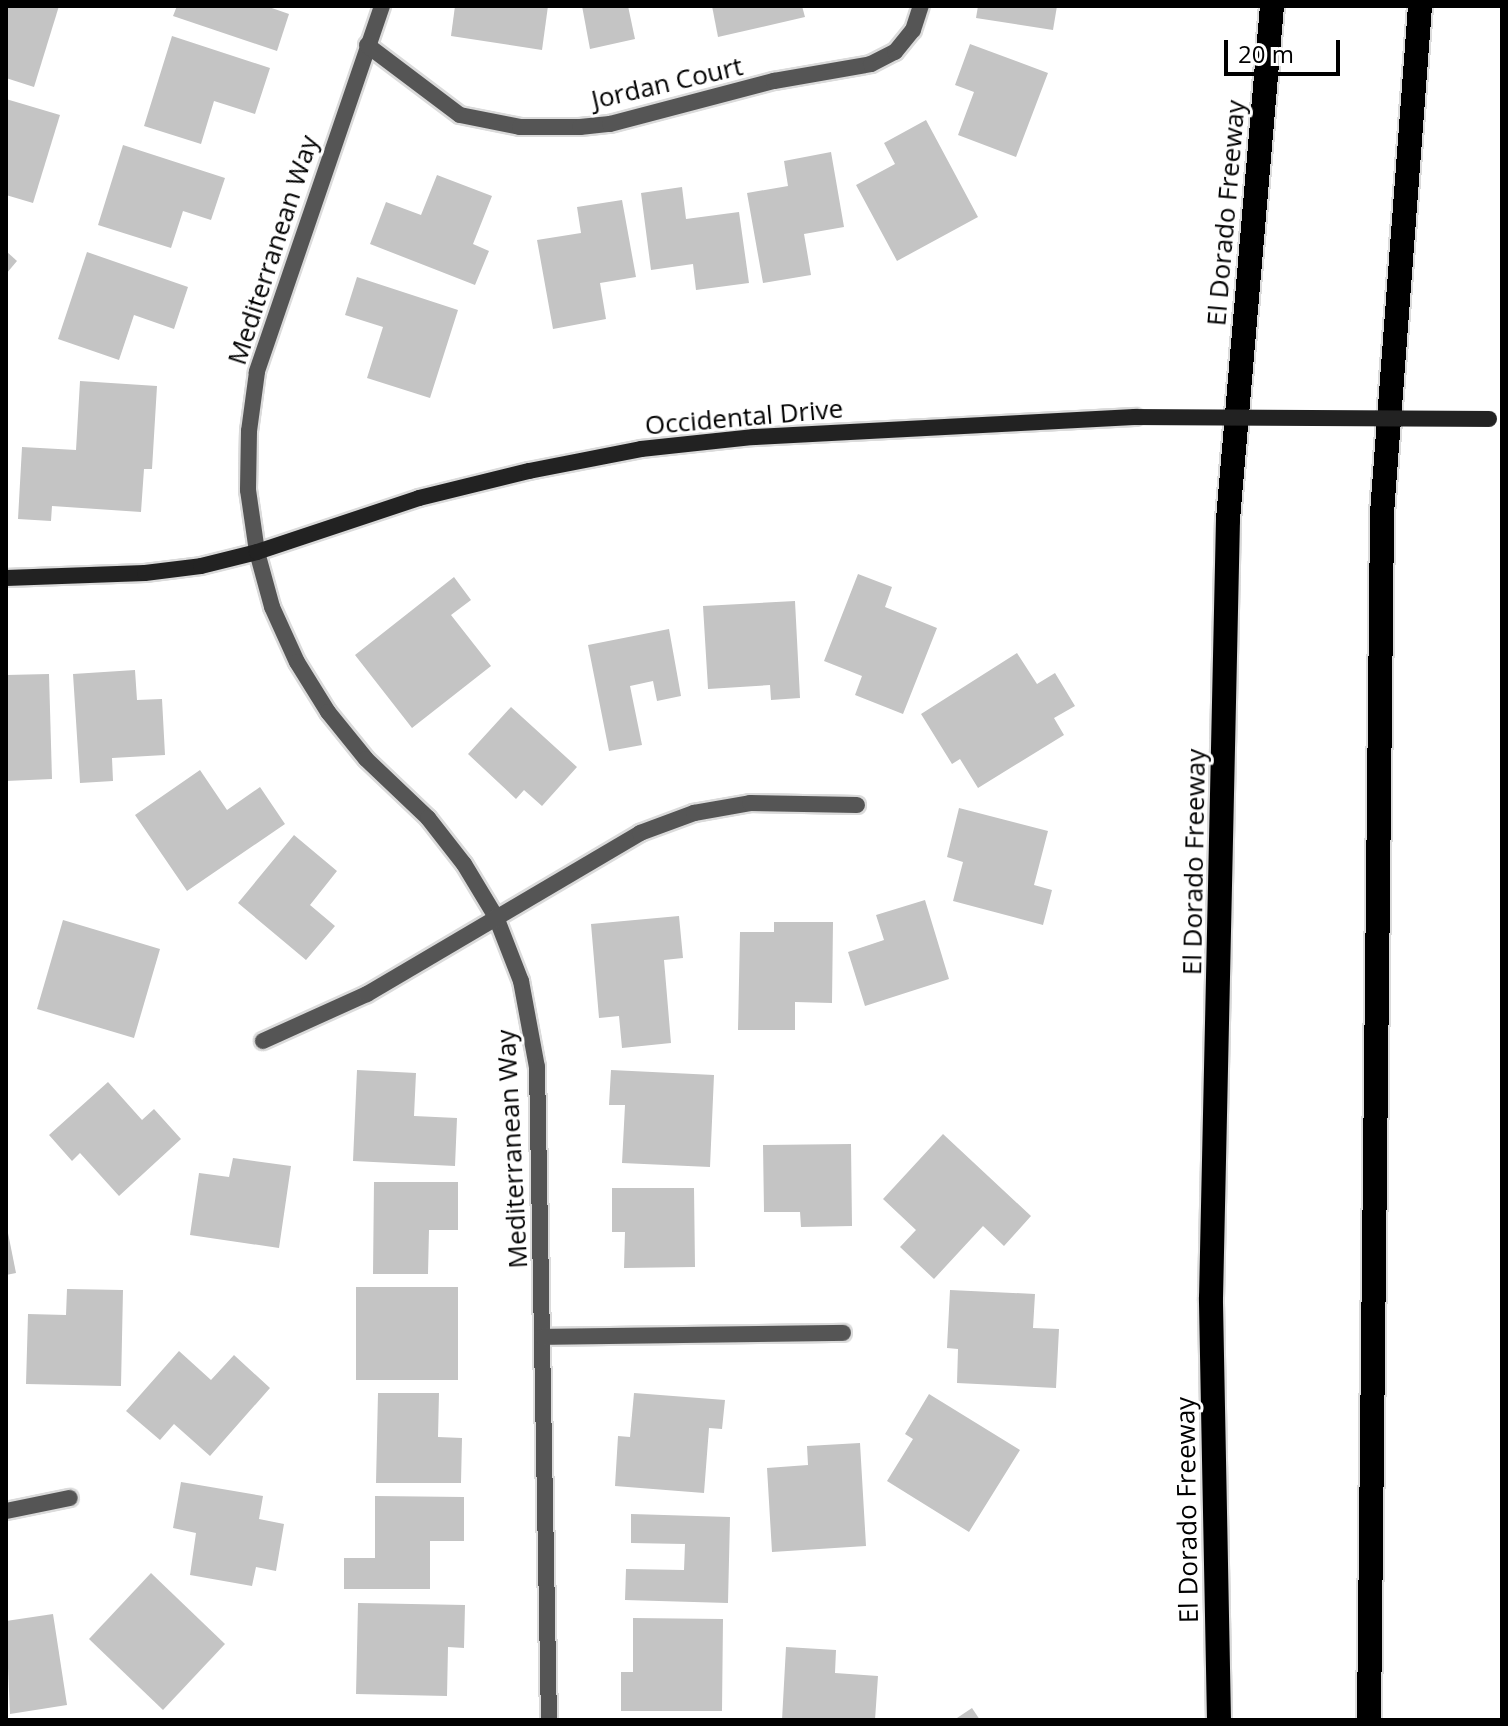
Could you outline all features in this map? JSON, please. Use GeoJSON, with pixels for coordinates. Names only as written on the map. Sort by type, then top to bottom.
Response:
{"type":"FeatureCollection","features":[{"type":"Feature","properties":{"kind":"highway","name":"El Dorado Freeway"},"geometry":{"type":"LineString","coordinates":[[1219,1720],[1211,1298],[1228,519],[1272,6]]}},
{"type":"Feature","properties":{"kind":"highway"},"geometry":{"type":"LineString","coordinates":[[1369,1720],[1382,513],[1420,6]]}},
{"type":"Feature","properties":{"kind":"street","name":"Mediterranean Way"},"geometry":{"type":"LineString","coordinates":[[382,6],[257,372],[249,431],[248,490],[257,552],[272,607],[297,662],[328,712],[366,759],[428,818],[464,864],[496,917],[521,981],[535,1037],[549,1720]]}},
{"type":"Feature","properties":{"kind":"street","name":"Jordan Court"},"geometry":{"type":"LineString","coordinates":[[367,45],[460,115],[520,127],[580,127],[610,124],[774,81],[871,64],[895,52],[913,30],[921,6]]}},
{"type":"Feature","properties":{"kind":"street","name":"Occidental Drive"},"geometry":{"type":"LineString","coordinates":[[6,578],[145,573],[201,566],[257,552],[419,498],[529,471],[641,449],[754,437],[1135,417],[1495,419]]}},
{"type":"Feature","properties":{"kind":"street"},"geometry":{"type":"LineString","coordinates":[[263,1041],[367,994],[640,833],[694,813],[778,802],[857,805]]}},
{"type":"Feature","properties":{"kind":"street"},"geometry":{"type":"LineString","coordinates":[[543,1337],[843,1333]]}},
{"type":"Feature","properties":{"kind":"street"},"geometry":{"type":"LineString","coordinates":[[6,1511],[70,1498]]}},
{"type":"Feature","properties":{"kind":"building"},"geometry":{"type":"Polygon","coordinates":[[[6,6],[59,6],[34,87],[6,78],[6,6]]]}},
{"type":"Feature","properties":{"kind":"building"},"geometry":{"type":"Polygon","coordinates":[[[177,6],[266,6],[289,14],[277,51],[173,16],[177,6]]]}},
{"type":"Feature","properties":{"kind":"building"},"geometry":{"type":"Polygon","coordinates":[[[455,6],[548,6],[542,50],[451,36],[455,6]]]}},
{"type":"Feature","properties":{"kind":"building"},"geometry":{"type":"Polygon","coordinates":[[[582,6],[628,6],[635,39],[590,49],[582,6]]]}},
{"type":"Feature","properties":{"kind":"building"},"geometry":{"type":"Polygon","coordinates":[[[712,6],[802,6],[805,17],[718,37],[712,6]]]}},
{"type":"Feature","properties":{"kind":"building"},"geometry":{"type":"Polygon","coordinates":[[[978,6],[1057,6],[1053,30],[976,18],[978,6]]]}},
{"type":"Feature","properties":{"kind":"building"},"geometry":{"type":"Polygon","coordinates":[[[172,36],[270,68],[255,114],[214,101],[201,144],[144,126],[172,36]]]}},
{"type":"Feature","properties":{"kind":"building"},"geometry":{"type":"Polygon","coordinates":[[[970,44],[1048,73],[1016,157],[958,135],[974,92],[955,85],[970,44]]]}},
{"type":"Feature","properties":{"kind":"building"},"geometry":{"type":"Polygon","coordinates":[[[6,99],[60,115],[33,203],[6,195],[6,99]]]}},
{"type":"Feature","properties":{"kind":"building"},"geometry":{"type":"Polygon","coordinates":[[[926,120],[978,217],[897,261],[856,185],[895,164],[884,143],[926,120]]]}},
{"type":"Feature","properties":{"kind":"building"},"geometry":{"type":"Polygon","coordinates":[[[123,145],[225,178],[211,220],[183,211],[171,248],[98,225],[123,145]]]}},
{"type":"Feature","properties":{"kind":"building"},"geometry":{"type":"Polygon","coordinates":[[[831,152],[844,227],[804,234],[811,275],[763,283],[747,193],[788,186],[784,161],[831,152]]]}},
{"type":"Feature","properties":{"kind":"building"},"geometry":{"type":"Polygon","coordinates":[[[437,175],[492,196],[473,244],[489,251],[475,285],[370,244],[386,202],[421,215],[437,175]]]}},
{"type":"Feature","properties":{"kind":"building"},"geometry":{"type":"Polygon","coordinates":[[[682,187],[686,219],[739,212],[749,283],[696,290],[693,264],[651,270],[641,193],[682,187]]]}},
{"type":"Feature","properties":{"kind":"building"},"geometry":{"type":"Polygon","coordinates":[[[622,200],[636,277],[600,283],[606,319],[553,329],[537,240],[581,233],[577,207],[622,200]]]}},
{"type":"Feature","properties":{"kind":"building"},"geometry":{"type":"Polygon","coordinates":[[[6,251],[17,261],[6,274],[6,251]]]}},
{"type":"Feature","properties":{"kind":"building"},"geometry":{"type":"Polygon","coordinates":[[[87,252],[188,287],[174,329],[134,315],[119,360],[58,339],[87,252]]]}},
{"type":"Feature","properties":{"kind":"building"},"geometry":{"type":"Polygon","coordinates":[[[357,277],[458,310],[430,398],[367,378],[383,327],[345,315],[357,277]]]}},
{"type":"Feature","properties":{"kind":"building"},"geometry":{"type":"Polygon","coordinates":[[[80,381],[157,386],[152,469],[144,469],[141,512],[52,506],[51,521],[18,519],[22,447],[76,450],[80,381]]]}},
{"type":"Feature","properties":{"kind":"building"},"geometry":{"type":"Polygon","coordinates":[[[858,574],[892,587],[885,607],[937,628],[903,714],[855,695],[862,676],[824,661],[858,574]]]}},
{"type":"Feature","properties":{"kind":"building"},"geometry":{"type":"Polygon","coordinates":[[[454,577],[471,600],[451,615],[491,666],[412,728],[355,655],[454,577]]]}},
{"type":"Feature","properties":{"kind":"building"},"geometry":{"type":"Polygon","coordinates":[[[795,601],[800,698],[771,700],[770,685],[708,689],[703,606],[795,601]]]}},
{"type":"Feature","properties":{"kind":"building"},"geometry":{"type":"Polygon","coordinates":[[[669,629],[681,696],[657,701],[653,681],[630,686],[642,745],[609,751],[588,645],[669,629]]]}},
{"type":"Feature","properties":{"kind":"building"},"geometry":{"type":"Polygon","coordinates":[[[1017,653],[1037,684],[1055,673],[1075,706],[1054,718],[1064,735],[978,788],[960,759],[952,764],[921,714],[1017,653]]]}},
{"type":"Feature","properties":{"kind":"building"},"geometry":{"type":"Polygon","coordinates":[[[135,670],[137,700],[162,699],[165,755],[112,758],[113,781],[80,783],[73,674],[135,670]]]}},
{"type":"Feature","properties":{"kind":"building"},"geometry":{"type":"Polygon","coordinates":[[[49,674],[52,779],[6,781],[6,675],[49,674]]]}},
{"type":"Feature","properties":{"kind":"building"},"geometry":{"type":"Polygon","coordinates":[[[511,707],[577,767],[542,806],[524,790],[516,799],[468,754],[511,707]]]}},
{"type":"Feature","properties":{"kind":"building"},"geometry":{"type":"Polygon","coordinates":[[[200,770],[227,810],[260,787],[285,824],[187,891],[135,815],[200,770]]]}},
{"type":"Feature","properties":{"kind":"building"},"geometry":{"type":"Polygon","coordinates":[[[959,808],[1048,831],[1034,885],[1052,890],[1043,925],[953,901],[963,862],[947,857],[959,808]]]}},
{"type":"Feature","properties":{"kind":"building"},"geometry":{"type":"Polygon","coordinates":[[[294,835],[337,871],[310,905],[335,926],[306,960],[238,903],[294,835]]]}},
{"type":"Feature","properties":{"kind":"building"},"geometry":{"type":"Polygon","coordinates":[[[925,900],[949,979],[865,1006],[848,952],[884,940],[876,915],[925,900]]]}},
{"type":"Feature","properties":{"kind":"building"},"geometry":{"type":"Polygon","coordinates":[[[679,916],[683,958],[664,960],[671,1043],[622,1048],[619,1016],[599,1018],[591,924],[679,916]]]}},
{"type":"Feature","properties":{"kind":"building"},"geometry":{"type":"Polygon","coordinates":[[[63,920],[160,949],[134,1038],[37,1009],[63,920]]]}},
{"type":"Feature","properties":{"kind":"building"},"geometry":{"type":"Polygon","coordinates":[[[774,922],[833,922],[832,1003],[795,1002],[795,1030],[738,1030],[740,932],[774,932],[774,922]]]}},
{"type":"Feature","properties":{"kind":"building"},"geometry":{"type":"Polygon","coordinates":[[[357,1070],[416,1073],[414,1116],[457,1118],[455,1166],[353,1161],[357,1070]]]}},
{"type":"Feature","properties":{"kind":"building"},"geometry":{"type":"Polygon","coordinates":[[[611,1070],[714,1075],[710,1167],[622,1163],[625,1105],[609,1105],[611,1070]]]}},
{"type":"Feature","properties":{"kind":"building"},"geometry":{"type":"Polygon","coordinates":[[[108,1082],[142,1120],[154,1109],[181,1139],[119,1196],[80,1153],[72,1161],[49,1135],[108,1082]]]}},
{"type":"Feature","properties":{"kind":"building"},"geometry":{"type":"Polygon","coordinates":[[[943,1134],[1031,1216],[1004,1246],[983,1226],[934,1279],[900,1247],[916,1230],[883,1199],[943,1134]]]}},
{"type":"Feature","properties":{"kind":"building"},"geometry":{"type":"Polygon","coordinates":[[[851,1144],[852,1226],[801,1227],[800,1212],[764,1212],[763,1145],[851,1144]]]}},
{"type":"Feature","properties":{"kind":"building"},"geometry":{"type":"Polygon","coordinates":[[[233,1158],[291,1166],[279,1248],[190,1235],[199,1173],[229,1177],[233,1158]]]}},
{"type":"Feature","properties":{"kind":"building"},"geometry":{"type":"Polygon","coordinates":[[[374,1182],[458,1182],[458,1230],[429,1230],[428,1274],[373,1274],[374,1182]]]}},
{"type":"Feature","properties":{"kind":"building"},"geometry":{"type":"Polygon","coordinates":[[[612,1188],[694,1188],[695,1267],[624,1268],[625,1232],[612,1232],[612,1188]]]}},
{"type":"Feature","properties":{"kind":"building"},"geometry":{"type":"Polygon","coordinates":[[[6,1223],[16,1273],[6,1275],[6,1223]]]}},
{"type":"Feature","properties":{"kind":"building"},"geometry":{"type":"Polygon","coordinates":[[[356,1287],[458,1287],[458,1380],[356,1380],[356,1287]]]}},
{"type":"Feature","properties":{"kind":"building"},"geometry":{"type":"Polygon","coordinates":[[[67,1289],[123,1290],[121,1386],[26,1384],[28,1314],[66,1315],[67,1289]]]}},
{"type":"Feature","properties":{"kind":"building"},"geometry":{"type":"Polygon","coordinates":[[[950,1290],[1035,1294],[1033,1328],[1059,1329],[1056,1388],[957,1383],[958,1349],[947,1348],[950,1290]]]}},
{"type":"Feature","properties":{"kind":"building"},"geometry":{"type":"Polygon","coordinates":[[[179,1351],[211,1380],[234,1355],[270,1388],[210,1456],[174,1424],[160,1440],[126,1411],[179,1351]]]}},
{"type":"Feature","properties":{"kind":"building"},"geometry":{"type":"Polygon","coordinates":[[[378,1393],[439,1393],[438,1437],[462,1438],[461,1483],[376,1483],[378,1393]]]}},
{"type":"Feature","properties":{"kind":"building"},"geometry":{"type":"Polygon","coordinates":[[[634,1393],[725,1400],[722,1429],[709,1428],[704,1493],[615,1486],[618,1436],[630,1437],[634,1393]]]}},
{"type":"Feature","properties":{"kind":"building"},"geometry":{"type":"Polygon","coordinates":[[[929,1394],[1020,1450],[969,1532],[887,1481],[913,1439],[905,1434],[929,1394]]]}},
{"type":"Feature","properties":{"kind":"building"},"geometry":{"type":"Polygon","coordinates":[[[860,1443],[866,1546],[772,1552],[767,1468],[808,1465],[807,1446],[860,1443]]]}},
{"type":"Feature","properties":{"kind":"building"},"geometry":{"type":"Polygon","coordinates":[[[181,1482],[263,1496],[259,1519],[284,1524],[276,1571],[256,1567],[252,1586],[190,1575],[196,1533],[173,1528],[181,1482]]]}},
{"type":"Feature","properties":{"kind":"building"},"geometry":{"type":"Polygon","coordinates":[[[375,1496],[464,1497],[464,1541],[430,1541],[430,1589],[344,1589],[344,1558],[375,1558],[375,1496]]]}},
{"type":"Feature","properties":{"kind":"building"},"geometry":{"type":"Polygon","coordinates":[[[631,1514],[730,1517],[728,1603],[625,1600],[626,1569],[684,1570],[685,1544],[631,1543],[631,1514]]]}},
{"type":"Feature","properties":{"kind":"building"},"geometry":{"type":"Polygon","coordinates":[[[151,1573],[225,1644],[163,1710],[89,1639],[151,1573]]]}},
{"type":"Feature","properties":{"kind":"building"},"geometry":{"type":"Polygon","coordinates":[[[358,1603],[465,1605],[464,1648],[448,1647],[447,1696],[356,1694],[358,1603]]]}},
{"type":"Feature","properties":{"kind":"building"},"geometry":{"type":"Polygon","coordinates":[[[53,1614],[67,1705],[10,1714],[6,1621],[53,1614]]]}},
{"type":"Feature","properties":{"kind":"building"},"geometry":{"type":"Polygon","coordinates":[[[633,1618],[723,1619],[722,1711],[621,1711],[621,1672],[633,1672],[633,1618]]]}},
{"type":"Feature","properties":{"kind":"building"},"geometry":{"type":"Polygon","coordinates":[[[786,1647],[836,1650],[835,1673],[878,1676],[875,1720],[782,1720],[786,1647]]]}},
{"type":"Feature","properties":{"kind":"building"},"geometry":{"type":"Polygon","coordinates":[[[972,1708],[980,1720],[954,1720],[972,1708]]]}}]}
